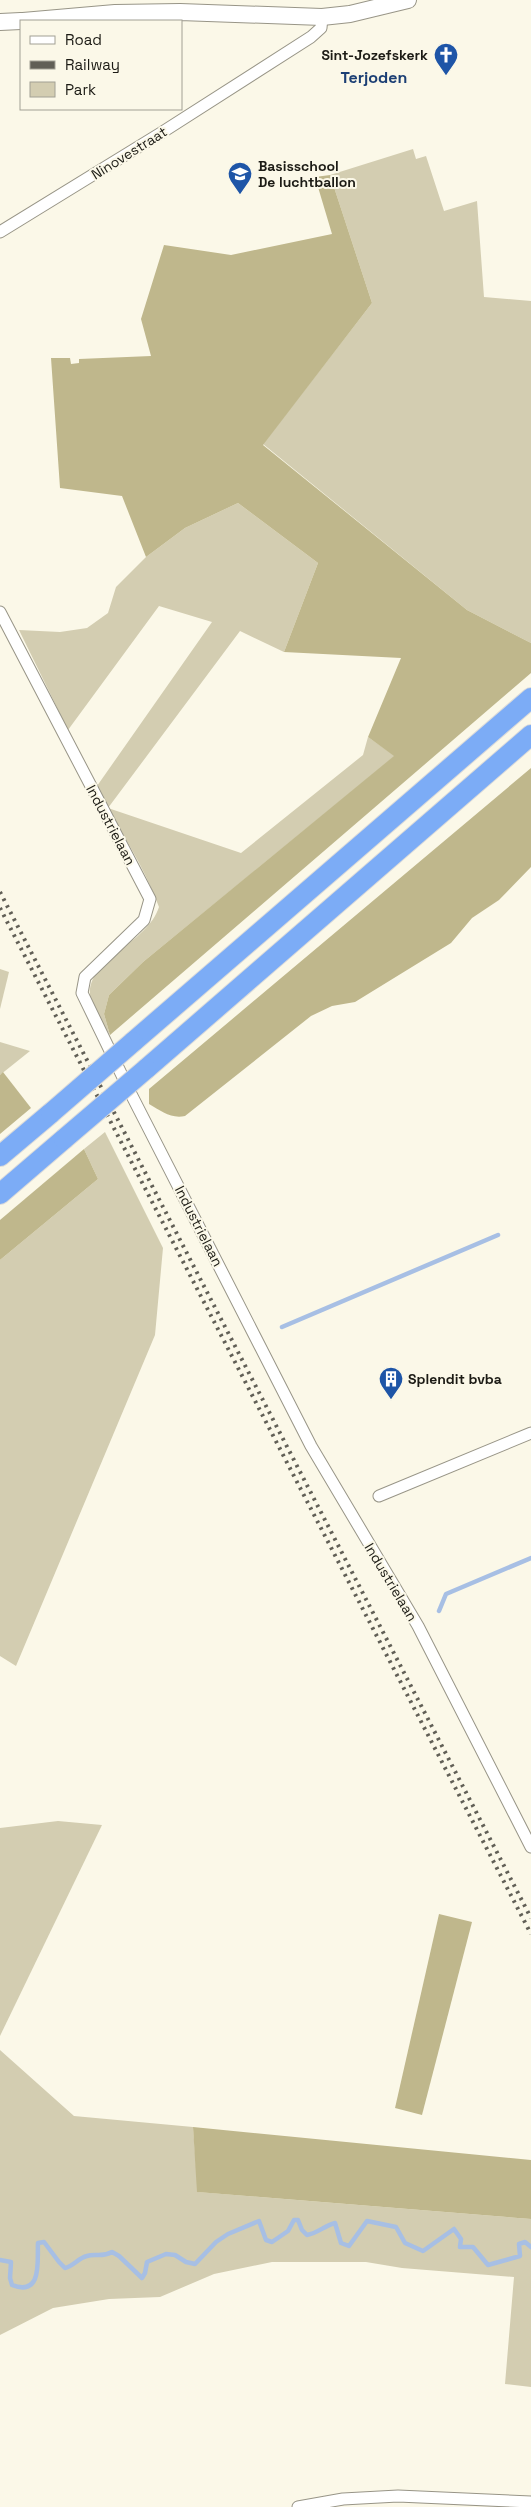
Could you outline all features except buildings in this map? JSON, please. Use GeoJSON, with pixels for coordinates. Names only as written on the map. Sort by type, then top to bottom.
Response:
{"type":"FeatureCollection","features":[{"type":"Feature","properties":{"kind":"highway"},"geometry":{"type":"LineString","coordinates":[[0,1156],[531,698]]}},
{"type":"Feature","properties":{"kind":"highway"},"geometry":{"type":"LineString","coordinates":[[0,1194],[531,735]]}},
{"type":"Feature","properties":{"kind":"main road"},"geometry":{"type":"LineString","coordinates":[[34,20],[115,13],[180,12],[322,16],[350,14],[408,0]]}},
{"type":"Feature","properties":{"kind":"main road"},"geometry":{"type":"LineString","coordinates":[[0,22],[20,21]]}},
{"type":"Feature","properties":{"kind":"street","name":"Ninovestraat"},"geometry":{"type":"LineString","coordinates":[[0,232],[161,133],[311,37],[321,28],[322,16]]}},
{"type":"Feature","properties":{"kind":"street","name":"Industrielaan"},"geometry":{"type":"LineString","coordinates":[[0,612],[150,899],[144,920],[84,977],[82,993],[131,1094],[311,1446],[418,1626],[531,1847]]}},
{"type":"Feature","properties":{"kind":"street"},"geometry":{"type":"LineString","coordinates":[[379,1496],[531,1433]]}},
{"type":"Feature","properties":{"kind":"street"},"geometry":{"type":"LineString","coordinates":[[298,2507],[343,2498],[398,2496],[531,2502]]}},
{"type":"Feature","properties":{"kind":"green space"},"geometry":{"type":"Polygon","coordinates":[[[413,149],[416,159],[426,156],[444,211],[477,201],[484,297],[531,301],[531,643],[467,610],[263,444],[372,303],[330,175],[413,149]]]}},
{"type":"Feature","properties":{"kind":"green space"},"geometry":{"type":"Polygon","coordinates":[[[238,503],[318,563],[284,652],[240,631],[108,808],[97,786],[212,622],[159,606],[68,730],[19,630],[60,632],[87,628],[108,613],[116,587],[146,557],[185,528],[238,503]]]}},
{"type":"Feature","properties":{"kind":"green space"},"geometry":{"type":"Polygon","coordinates":[[[368,737],[395,756],[143,962],[109,995],[104,1014],[110,1035],[92,1005],[90,990],[94,977],[103,965],[141,933],[152,921],[159,907],[146,876],[109,808],[241,853],[363,755],[368,737]]]}},
{"type":"Feature","properties":{"kind":"green space"},"geometry":{"type":"Polygon","coordinates":[[[0,969],[9,972],[0,1009],[0,969]]]}},
{"type":"Feature","properties":{"kind":"green space"},"geometry":{"type":"Polygon","coordinates":[[[0,1042],[30,1051],[0,1075],[0,1042]]]}},
{"type":"Feature","properties":{"kind":"green space"},"geometry":{"type":"Polygon","coordinates":[[[105,1132],[163,1248],[155,1335],[16,1666],[0,1656],[0,1260],[98,1179],[84,1149],[105,1132]]]}},
{"type":"Feature","properties":{"kind":"green space"},"geometry":{"type":"Polygon","coordinates":[[[58,1821],[102,1825],[0,2036],[0,1828],[58,1821]]]}},
{"type":"Feature","properties":{"kind":"green space"},"geometry":{"type":"Polygon","coordinates":[[[0,2050],[74,2116],[193,2127],[198,2192],[531,2219],[531,2387],[505,2384],[514,2277],[402,2268],[366,2262],[272,2262],[214,2274],[160,2297],[109,2299],[53,2308],[0,2335],[0,2050]]]}},
{"type":"Feature","properties":{"kind":"shaded area"},"geometry":{"type":"Polygon","coordinates":[[[330,175],[372,303],[263,445],[467,610],[531,643],[531,673],[110,1035],[104,1014],[109,995],[143,962],[394,756],[368,737],[401,658],[284,652],[318,563],[238,503],[185,528],[146,557],[122,496],[60,488],[51,358],[70,358],[71,364],[79,363],[79,359],[151,356],[141,319],[164,245],[231,255],[332,234],[315,177],[330,175]]]}},
{"type":"Feature","properties":{"kind":"shaded area"},"geometry":{"type":"Polygon","coordinates":[[[531,768],[531,867],[499,900],[472,918],[451,943],[355,1002],[332,1006],[311,1016],[185,1116],[180,1117],[162,1112],[149,1104],[149,1089],[531,768]]]}},
{"type":"Feature","properties":{"kind":"shaded area"},"geometry":{"type":"Polygon","coordinates":[[[3,1072],[31,1108],[0,1134],[0,1075],[3,1072]]]}},
{"type":"Feature","properties":{"kind":"shaded area"},"geometry":{"type":"Polygon","coordinates":[[[84,1149],[98,1179],[0,1260],[0,1220],[84,1149]]]}},
{"type":"Feature","properties":{"kind":"shaded area"},"geometry":{"type":"Polygon","coordinates":[[[439,1914],[472,1922],[422,2115],[395,2108],[439,1914]]]}},
{"type":"Feature","properties":{"kind":"shaded area"},"geometry":{"type":"Polygon","coordinates":[[[193,2127],[531,2160],[531,2219],[197,2192],[193,2127]]]}},
{"type":"Feature","properties":{"kind":"waterway"},"geometry":{"type":"LineString","coordinates":[[282,1327],[498,1235]]}},
{"type":"Feature","properties":{"kind":"waterway"},"geometry":{"type":"LineString","coordinates":[[439,1611],[446,1594],[531,1558]]}},
{"type":"Feature","properties":{"kind":"waterway"},"geometry":{"type":"LineString","coordinates":[[0,2260],[11,2262],[10,2278],[12,2285],[22,2287],[29,2286],[34,2281],[38,2267],[38,2243],[44,2242],[65,2268],[84,2257],[105,2255],[112,2252],[119,2256],[142,2278],[147,2262],[166,2254],[175,2255],[186,2262],[195,2264],[216,2242],[228,2234],[259,2221],[266,2240],[272,2242],[288,2231],[294,2220],[298,2220],[302,2230],[307,2235],[335,2223],[341,2243],[349,2246],[367,2221],[396,2227],[405,2243],[423,2251],[454,2229],[461,2239],[460,2247],[473,2247],[488,2265],[520,2256],[519,2244],[525,2242],[531,2247]]}},
{"type":"Feature","properties":{"kind":"railway"},"geometry":{"type":"LineString","coordinates":[[0,892],[531,1918]]}},
{"type":"Feature","properties":{"kind":"railway"},"geometry":{"type":"LineString","coordinates":[[0,908],[531,1934]]}},
{"type":"Feature","properties":{"kind":"place","name":"Sint-Jozefskerk"},"geometry":{"type":"Point","coordinates":[446,76]}},
{"type":"Feature","properties":{"kind":"place","name":"Basisschool De luchtballon"},"geometry":{"type":"Point","coordinates":[240,195]}},
{"type":"Feature","properties":{"kind":"place","name":"Splendit bvba"},"geometry":{"type":"Point","coordinates":[391,1400]}},
{"type":"Feature","properties":{"kind":"district","name":"Terjoden"},"geometry":{"type":"Point","coordinates":[374,77]}}]}
